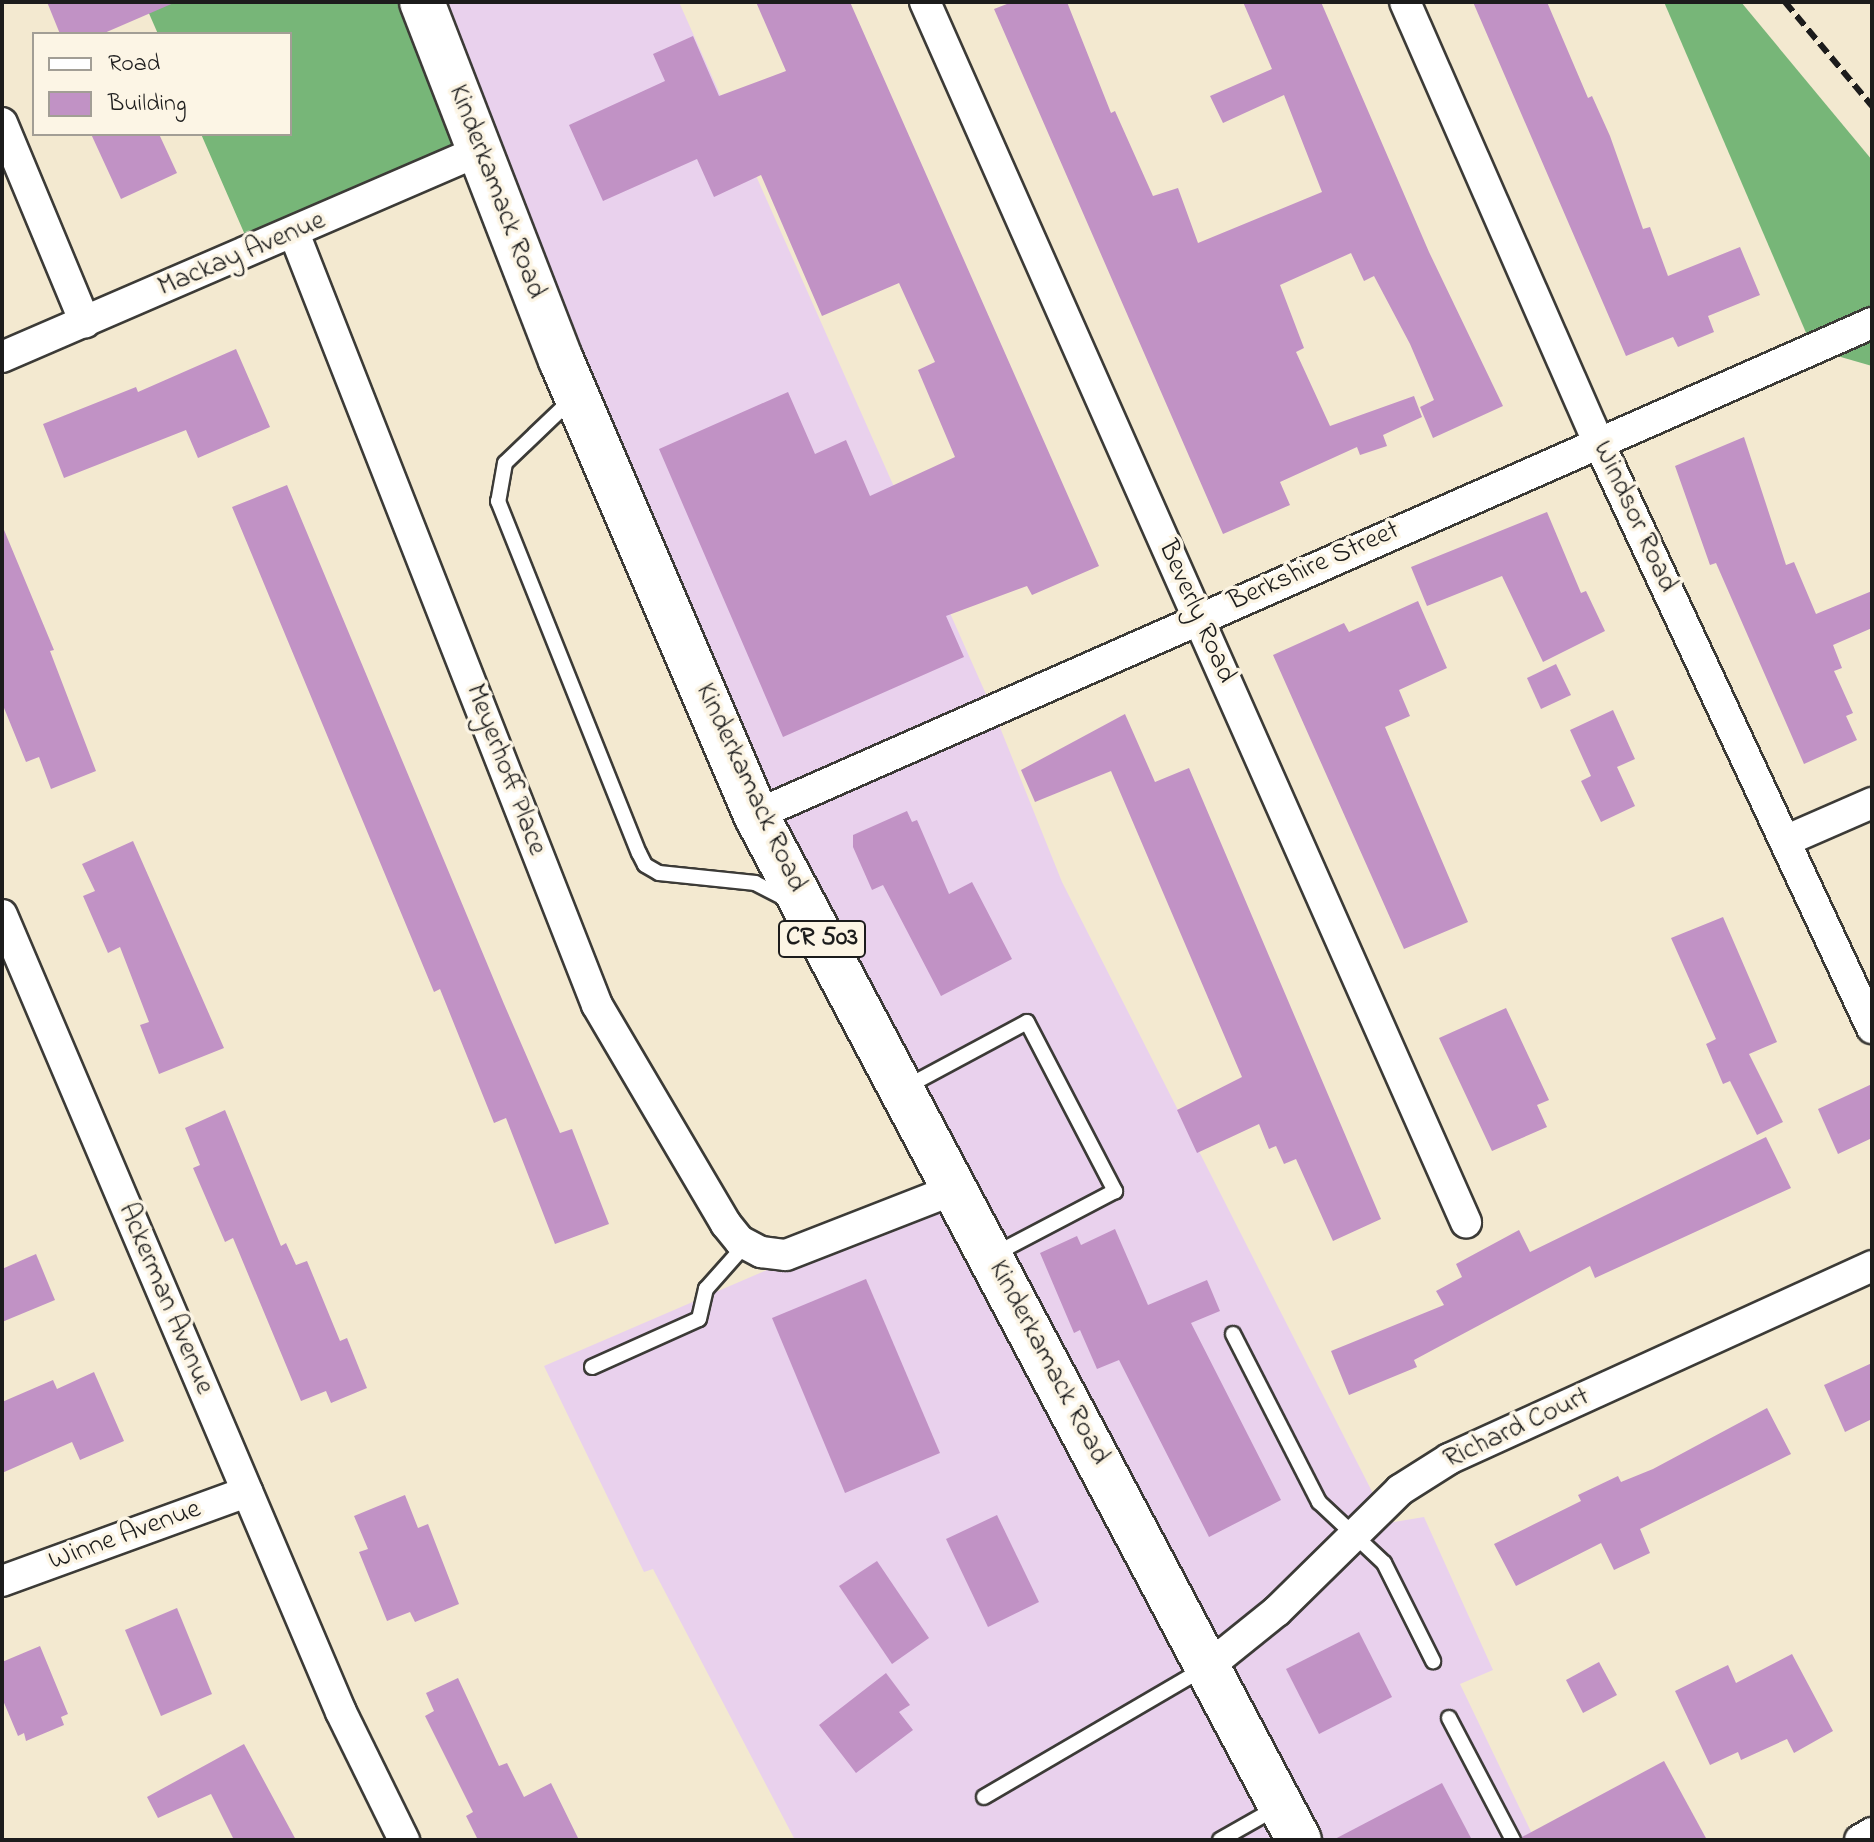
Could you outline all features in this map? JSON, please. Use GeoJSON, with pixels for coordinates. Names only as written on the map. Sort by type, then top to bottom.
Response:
{"type":"FeatureCollection","features":[{"type":"Feature","properties":{"kind":"main road","name":"Kinderkamack Road"},"geometry":{"type":"LineString","coordinates":[[422,2],[577,395],[756,815],[1210,1665],[1290,1822]]}},
{"type":"Feature","properties":{"kind":"street","name":"Beverly Road"},"geometry":{"type":"LineString","coordinates":[[925,2],[1466,1222]]}},
{"type":"Feature","properties":{"kind":"street","name":"Windsor Road"},"geometry":{"type":"LineString","coordinates":[[1405,2],[1598,441],[1872,1028]]}},
{"type":"Feature","properties":{"kind":"street"},"geometry":{"type":"LineString","coordinates":[[2,123],[85,322]]}},
{"type":"Feature","properties":{"kind":"street","name":"Mackay Avenue"},"geometry":{"type":"LineString","coordinates":[[2,357],[481,150]]}},
{"type":"Feature","properties":{"kind":"street","name":"Meyerhoff Place"},"geometry":{"type":"LineString","coordinates":[[294,233],[597,1005],[726,1224],[746,1244]]}},
{"type":"Feature","properties":{"kind":"street","name":"Berkshire Street"},"geometry":{"type":"LineString","coordinates":[[756,815],[1598,441],[1872,323]]}},
{"type":"Feature","properties":{"kind":"street"},"geometry":{"type":"LineString","coordinates":[[1785,841],[1872,803]]}},
{"type":"Feature","properties":{"kind":"street","name":"Ackerman Avenue"},"geometry":{"type":"LineString","coordinates":[[2,915],[329,1683],[404,1840]]}},
{"type":"Feature","properties":{"kind":"street"},"geometry":{"type":"LineString","coordinates":[[746,1244],[786,1255],[955,1189]]}},
{"type":"Feature","properties":{"kind":"street","name":"Richard Court"},"geometry":{"type":"LineString","coordinates":[[1210,1665],[1353,1539],[1400,1490],[1449,1459],[1872,1266]]}},
{"type":"Feature","properties":{"kind":"street","name":"Winne Avenue"},"geometry":{"type":"LineString","coordinates":[[2,1581],[247,1492]]}},
{"type":"Feature","properties":{"kind":"street"},"geometry":{"type":"LineString","coordinates":[[1860,1840],[1872,1833]]}},
{"type":"Feature","properties":{"kind":"lane"},"geometry":{"type":"LineString","coordinates":[[577,395],[505,463],[498,501],[639,853],[645,865],[659,873],[766,886],[810,915]]}},
{"type":"Feature","properties":{"kind":"lane"},"geometry":{"type":"LineString","coordinates":[[902,1089],[1027,1022],[1115,1191],[991,1256]]}},
{"type":"Feature","properties":{"kind":"lane"},"geometry":{"type":"LineString","coordinates":[[592,1367],[699,1319],[706,1289],[746,1244]]}},
{"type":"Feature","properties":{"kind":"lane"},"geometry":{"type":"LineString","coordinates":[[1233,1334],[1319,1502],[1353,1539],[1384,1563],[1433,1661]]}},
{"type":"Feature","properties":{"kind":"lane"},"geometry":{"type":"LineString","coordinates":[[984,1797],[1210,1665]]}},
{"type":"Feature","properties":{"kind":"lane"},"geometry":{"type":"LineString","coordinates":[[1449,1718],[1513,1840]]}},
{"type":"Feature","properties":{"kind":"lane"},"geometry":{"type":"LineString","coordinates":[[1220,1840],[1290,1822]]}},
{"type":"Feature","properties":{"kind":"shaded area"},"geometry":{"type":"Polygon","coordinates":[[[422,2],[679,2],[993,710],[1062,882],[1388,1523],[1424,1517],[1493,1670],[1460,1684],[1535,1840],[795,1840],[653,1569],[644,1572],[544,1366],[955,1189],[756,815],[422,2]]]}},
{"type":"Feature","properties":{"kind":"green space"},"geometry":{"type":"Polygon","coordinates":[[[144,2],[422,2],[481,150],[252,251],[202,136],[292,136],[292,32],[157,32],[144,2]]]}},
{"type":"Feature","properties":{"kind":"green space"},"geometry":{"type":"Polygon","coordinates":[[[1664,2],[1741,2],[1872,160],[1872,366],[1813,349],[1664,2]]]}},
{"type":"Feature","properties":{"kind":"building"},"geometry":{"type":"Polygon","coordinates":[[[47,2],[176,2],[107,32],[59,32],[47,2]]]}},
{"type":"Feature","properties":{"kind":"building"},"geometry":{"type":"Polygon","coordinates":[[[756,2],[850,2],[1099,566],[1032,595],[1027,586],[946,616],[964,657],[783,737],[659,449],[788,392],[815,454],[846,440],[870,496],[955,457],[918,370],[935,362],[899,283],[822,316],[761,175],[714,197],[697,159],[603,201],[569,125],[665,81],[653,54],[693,36],[719,96],[786,71],[756,2]]]}},
{"type":"Feature","properties":{"kind":"building"},"geometry":{"type":"Polygon","coordinates":[[[1012,2],[1067,2],[1111,113],[1115,111],[1153,196],[1178,188],[1198,243],[1322,192],[1284,95],[1223,123],[1210,96],[1272,69],[1243,2],[1321,2],[1429,252],[1503,406],[1433,438],[1420,407],[1434,400],[1410,344],[1374,276],[1364,281],[1351,253],[1280,285],[1304,348],[1296,352],[1330,426],[1414,396],[1422,417],[1383,435],[1387,446],[1360,455],[1357,447],[1280,482],[1290,505],[1223,534],[994,9],[1012,2]]]}},
{"type":"Feature","properties":{"kind":"building"},"geometry":{"type":"Polygon","coordinates":[[[1473,2],[1547,2],[1588,98],[1592,96],[1610,136],[1643,229],[1650,227],[1668,276],[1740,247],[1760,295],[1708,316],[1714,332],[1678,347],[1673,337],[1626,356],[1473,2]]]}},
{"type":"Feature","properties":{"kind":"building"},"geometry":{"type":"Polygon","coordinates":[[[92,136],[160,136],[177,173],[121,199],[92,136]]]}},
{"type":"Feature","properties":{"kind":"building"},"geometry":{"type":"Polygon","coordinates":[[[236,349],[270,427],[198,458],[186,430],[64,478],[43,424],[136,387],[138,392],[236,349]]]}},
{"type":"Feature","properties":{"kind":"building"},"geometry":{"type":"Polygon","coordinates":[[[1744,437],[1786,565],[1794,562],[1816,614],[1872,591],[1872,628],[1833,645],[1842,668],[1834,671],[1853,713],[1846,716],[1857,740],[1804,764],[1716,563],[1710,565],[1675,466],[1744,437]]]}},
{"type":"Feature","properties":{"kind":"building"},"geometry":{"type":"Polygon","coordinates":[[[287,485],[560,1133],[572,1129],[609,1224],[555,1244],[506,1118],[494,1123],[440,989],[434,992],[232,507],[287,485]]]}},
{"type":"Feature","properties":{"kind":"building"},"geometry":{"type":"Polygon","coordinates":[[[1547,512],[1581,593],[1586,591],[1605,631],[1543,662],[1502,576],[1427,606],[1411,567],[1547,512]]]}},
{"type":"Feature","properties":{"kind":"building"},"geometry":{"type":"Polygon","coordinates":[[[2,525],[54,650],[50,651],[96,771],[51,789],[39,757],[26,762],[2,703],[2,525]]]}},
{"type":"Feature","properties":{"kind":"building"},"geometry":{"type":"Polygon","coordinates":[[[1418,601],[1447,668],[1399,690],[1410,716],[1385,727],[1468,922],[1404,949],[1273,655],[1344,623],[1349,632],[1418,601]]]}},
{"type":"Feature","properties":{"kind":"building"},"geometry":{"type":"Polygon","coordinates":[[[1556,664],[1571,695],[1541,709],[1527,678],[1556,664]]]}},
{"type":"Feature","properties":{"kind":"building"},"geometry":{"type":"Polygon","coordinates":[[[1613,710],[1635,759],[1617,767],[1635,806],[1601,822],[1581,781],[1591,776],[1570,730],[1613,710]]]}},
{"type":"Feature","properties":{"kind":"building"},"geometry":{"type":"Polygon","coordinates":[[[1125,714],[1155,782],[1189,768],[1381,1219],[1333,1241],[1296,1159],[1284,1164],[1276,1146],[1269,1149],[1259,1124],[1197,1153],[1177,1110],[1242,1077],[1111,771],[1035,802],[1021,770],[1125,714]]]}},
{"type":"Feature","properties":{"kind":"building"},"geometry":{"type":"Polygon","coordinates":[[[907,811],[912,822],[917,820],[949,894],[972,882],[1012,959],[941,996],[883,885],[872,890],[853,847],[853,835],[907,811]]]}},
{"type":"Feature","properties":{"kind":"building"},"geometry":{"type":"Polygon","coordinates":[[[133,841],[224,1048],[159,1074],[140,1025],[149,1022],[120,947],[108,953],[83,896],[95,891],[82,864],[133,841]]]}},
{"type":"Feature","properties":{"kind":"building"},"geometry":{"type":"Polygon","coordinates":[[[1723,917],[1777,1042],[1749,1054],[1783,1122],[1757,1135],[1730,1081],[1723,1084],[1706,1044],[1716,1039],[1671,938],[1723,917]]]}},
{"type":"Feature","properties":{"kind":"building"},"geometry":{"type":"Polygon","coordinates":[[[1506,1008],[1549,1100],[1537,1105],[1547,1127],[1492,1151],[1439,1038],[1506,1008]]]}},
{"type":"Feature","properties":{"kind":"building"},"geometry":{"type":"Polygon","coordinates":[[[1872,1084],[1872,1138],[1838,1154],[1818,1109],[1872,1084]]]}},
{"type":"Feature","properties":{"kind":"building"},"geometry":{"type":"Polygon","coordinates":[[[225,1110],[281,1246],[286,1243],[296,1265],[307,1261],[340,1341],[347,1338],[367,1388],[331,1403],[326,1391],[301,1401],[233,1238],[225,1242],[193,1168],[200,1165],[185,1128],[225,1110]]]}},
{"type":"Feature","properties":{"kind":"building"},"geometry":{"type":"Polygon","coordinates":[[[1766,1137],[1791,1188],[1595,1278],[1590,1266],[1414,1360],[1417,1367],[1349,1395],[1331,1351],[1444,1305],[1436,1291],[1462,1277],[1456,1264],[1519,1230],[1530,1252],[1766,1137]]]}},
{"type":"Feature","properties":{"kind":"building"},"geometry":{"type":"Polygon","coordinates":[[[1115,1229],[1148,1305],[1207,1280],[1220,1311],[1191,1323],[1281,1500],[1209,1537],[1119,1360],[1097,1369],[1080,1330],[1074,1333],[1040,1253],[1077,1236],[1081,1245],[1115,1229]]]}},
{"type":"Feature","properties":{"kind":"building"},"geometry":{"type":"Polygon","coordinates":[[[36,1254],[55,1300],[2,1322],[2,1269],[36,1254]]]}},
{"type":"Feature","properties":{"kind":"building"},"geometry":{"type":"Polygon","coordinates":[[[866,1279],[940,1453],[845,1493],[772,1318],[866,1279]]]}},
{"type":"Feature","properties":{"kind":"building"},"geometry":{"type":"Polygon","coordinates":[[[1872,1363],[1872,1419],[1845,1432],[1824,1385],[1872,1363]]]}},
{"type":"Feature","properties":{"kind":"building"},"geometry":{"type":"Polygon","coordinates":[[[94,1372],[124,1441],[80,1460],[72,1442],[2,1473],[2,1402],[53,1380],[57,1389],[94,1372]]]}},
{"type":"Feature","properties":{"kind":"building"},"geometry":{"type":"Polygon","coordinates":[[[1767,1408],[1791,1454],[1640,1529],[1650,1553],[1614,1570],[1601,1543],[1516,1586],[1494,1544],[1581,1501],[1578,1495],[1618,1476],[1621,1482],[1653,1469],[1767,1408]]]}},
{"type":"Feature","properties":{"kind":"building"},"geometry":{"type":"Polygon","coordinates":[[[405,1495],[418,1528],[428,1524],[459,1604],[415,1622],[410,1612],[387,1621],[359,1552],[368,1549],[354,1516],[405,1495]]]}},
{"type":"Feature","properties":{"kind":"building"},"geometry":{"type":"Polygon","coordinates":[[[997,1515],[1039,1602],[988,1627],[946,1539],[997,1515]]]}},
{"type":"Feature","properties":{"kind":"building"},"geometry":{"type":"Polygon","coordinates":[[[877,1561],[929,1638],[892,1664],[839,1586],[877,1561]]]}},
{"type":"Feature","properties":{"kind":"building"},"geometry":{"type":"Polygon","coordinates":[[[177,1608],[212,1694],[161,1716],[125,1630],[177,1608]]]}},
{"type":"Feature","properties":{"kind":"building"},"geometry":{"type":"Polygon","coordinates":[[[1359,1632],[1392,1697],[1319,1734],[1286,1669],[1359,1632]]]}},
{"type":"Feature","properties":{"kind":"building"},"geometry":{"type":"Polygon","coordinates":[[[40,1646],[68,1714],[61,1717],[64,1725],[26,1741],[24,1733],[18,1736],[2,1698],[2,1662],[40,1646]]]}},
{"type":"Feature","properties":{"kind":"building"},"geometry":{"type":"Polygon","coordinates":[[[1792,1654],[1833,1731],[1794,1753],[1787,1739],[1741,1760],[1738,1752],[1710,1765],[1675,1691],[1728,1665],[1736,1683],[1792,1654]]]}},
{"type":"Feature","properties":{"kind":"building"},"geometry":{"type":"Polygon","coordinates":[[[1599,1662],[1617,1695],[1583,1713],[1566,1680],[1599,1662]]]}},
{"type":"Feature","properties":{"kind":"building"},"geometry":{"type":"Polygon","coordinates":[[[886,1673],[910,1705],[899,1712],[913,1730],[856,1773],[819,1725],[886,1673]]]}},
{"type":"Feature","properties":{"kind":"building"},"geometry":{"type":"Polygon","coordinates":[[[458,1678],[499,1766],[507,1763],[524,1797],[551,1783],[579,1840],[478,1840],[466,1816],[473,1812],[425,1716],[434,1711],[426,1693],[458,1678]]]}},
{"type":"Feature","properties":{"kind":"building"},"geometry":{"type":"Polygon","coordinates":[[[244,1744],[296,1840],[234,1840],[211,1794],[158,1818],[147,1797],[244,1744]]]}},
{"type":"Feature","properties":{"kind":"building"},"geometry":{"type":"Polygon","coordinates":[[[1664,1761],[1707,1840],[1523,1840],[1522,1837],[1664,1761]]]}},
{"type":"Feature","properties":{"kind":"building"},"geometry":{"type":"Polygon","coordinates":[[[1442,1783],[1472,1840],[1333,1840],[1442,1783]]]}},
{"type":"Feature","properties":{"kind":"railway"},"geometry":{"type":"LineString","coordinates":[[1785,2],[1872,106]]}}]}
